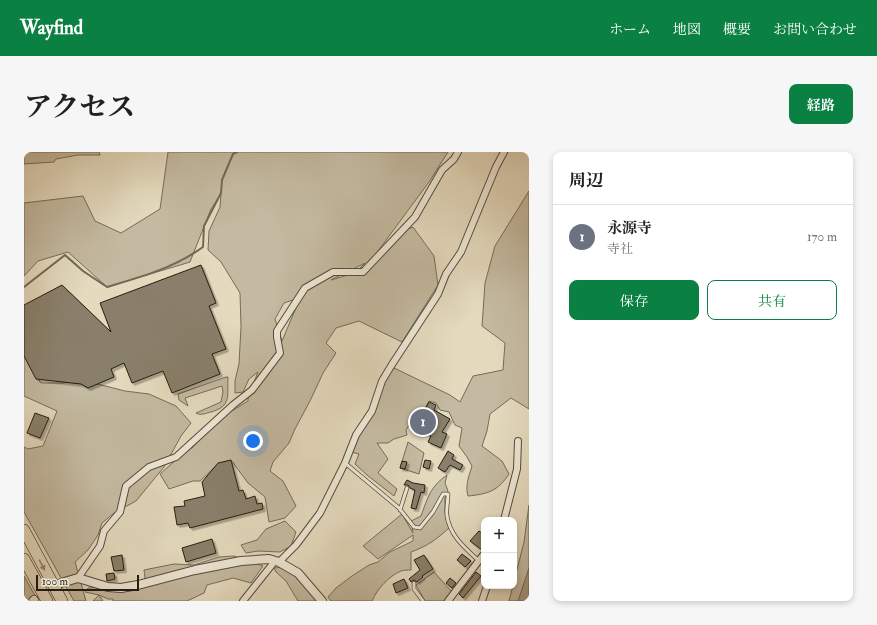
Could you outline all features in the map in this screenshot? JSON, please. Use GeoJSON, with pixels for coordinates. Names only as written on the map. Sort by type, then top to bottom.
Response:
{"type":"FeatureCollection","features":[{"type":"Feature","properties":{"kind":"highway"},"geometry":{"type":"LineString","coordinates":[[24,530],[62,601]]}},
{"type":"Feature","properties":{"kind":"highway"},"geometry":{"type":"LineString","coordinates":[[24,559],[47,601]]}},
{"type":"Feature","properties":{"kind":"street"},"geometry":{"type":"LineString","coordinates":[[78,578],[100,546],[104,531],[120,512],[126,486],[149,467],[176,457],[233,405],[252,390],[280,353],[277,332],[305,288],[334,272],[363,272],[415,217],[442,170],[454,159],[458,152]]}},
{"type":"Feature","properties":{"kind":"street"},"geometry":{"type":"LineString","coordinates":[[243,601],[277,561],[296,545],[320,513],[345,463],[356,435],[372,411],[382,381],[438,294],[446,274],[461,252],[496,167],[504,152]]}},
{"type":"Feature","properties":{"kind":"street"},"geometry":{"type":"LineString","coordinates":[[505,517],[517,469],[518,441]]}},
{"type":"Feature","properties":{"kind":"street"},"geometry":{"type":"LineString","coordinates":[[448,601],[481,558]]}},
{"type":"Feature","properties":{"kind":"street"},"geometry":{"type":"LineString","coordinates":[[61,583],[78,578],[108,587],[121,588],[195,570],[242,561],[263,559],[277,561],[298,573],[322,601]]}},
{"type":"Feature","properties":{"kind":"street"},"geometry":{"type":"LineString","coordinates":[[482,601],[486,589]]}},
{"type":"Feature","properties":{"kind":"lane"},"geometry":{"type":"LineString","coordinates":[[345,463],[400,510],[414,528],[420,528],[433,512],[443,494],[448,494],[447,515],[450,527],[459,543],[479,561]]}},
{"type":"Feature","properties":{"kind":"lane"},"geometry":{"type":"LineString","coordinates":[[400,510],[407,488]]}},
{"type":"Feature","properties":{"kind":"lane"},"geometry":{"type":"LineString","coordinates":[[414,583],[414,589],[422,601]]}},
{"type":"Feature","properties":{"kind":"shaded area"},"geometry":{"type":"Polygon","coordinates":[[[24,152],[99,152],[100,155],[78,155],[56,159],[54,162],[24,164],[24,152]]]}},
{"type":"Feature","properties":{"kind":"shaded area"},"geometry":{"type":"Polygon","coordinates":[[[168,152],[448,152],[429,182],[378,251],[403,231],[413,227],[434,256],[438,285],[402,342],[359,321],[336,328],[326,343],[336,353],[323,373],[289,443],[273,462],[270,471],[283,481],[296,506],[285,518],[269,522],[265,497],[248,483],[231,460],[217,465],[200,481],[193,481],[169,489],[160,474],[193,447],[222,417],[248,401],[248,397],[258,372],[249,379],[243,392],[235,393],[235,381],[239,364],[241,327],[240,293],[221,262],[208,250],[209,231],[220,207],[221,194],[211,209],[190,262],[107,287],[68,252],[38,261],[24,276],[24,203],[83,196],[95,221],[121,233],[160,209],[168,152]],[[365,263],[331,280],[358,272],[365,263]],[[301,296],[284,303],[275,319],[282,341],[301,296]]]}},
{"type":"Feature","properties":{"kind":"shaded area"},"geometry":{"type":"Polygon","coordinates":[[[529,191],[529,409],[511,398],[490,414],[487,431],[482,446],[502,461],[509,474],[501,484],[492,491],[468,496],[467,484],[472,466],[459,446],[462,428],[455,425],[449,412],[440,410],[436,403],[429,401],[423,412],[418,411],[406,430],[407,435],[394,439],[388,443],[377,443],[388,459],[378,473],[397,489],[394,496],[355,464],[359,454],[351,452],[392,367],[450,395],[460,402],[473,376],[503,370],[505,343],[482,326],[485,283],[495,246],[529,191]]]}},
{"type":"Feature","properties":{"kind":"shaded area"},"geometry":{"type":"Polygon","coordinates":[[[24,355],[41,383],[64,383],[74,378],[125,391],[149,394],[176,406],[191,423],[181,436],[164,467],[136,501],[114,513],[102,523],[98,535],[88,550],[75,562],[86,601],[74,601],[24,512],[24,447],[28,449],[43,446],[57,411],[24,396],[24,355]]]}},
{"type":"Feature","properties":{"kind":"shaded area"},"geometry":{"type":"Polygon","coordinates":[[[228,377],[228,395],[225,403],[218,410],[204,414],[196,413],[221,402],[223,392],[222,386],[185,398],[188,406],[179,400],[178,394],[228,377]]]}},
{"type":"Feature","properties":{"kind":"shaded area"},"geometry":{"type":"Polygon","coordinates":[[[408,442],[424,453],[419,474],[400,468],[408,442]]]}},
{"type":"Feature","properties":{"kind":"shaded area"},"geometry":{"type":"Polygon","coordinates":[[[447,475],[445,483],[448,491],[445,498],[445,512],[450,527],[432,542],[411,552],[411,570],[401,571],[392,576],[380,588],[372,601],[331,601],[328,597],[336,588],[352,576],[369,565],[378,562],[390,552],[413,541],[413,535],[378,559],[363,546],[402,514],[413,533],[411,521],[421,516],[433,488],[447,475]]]}},
{"type":"Feature","properties":{"kind":"shaded area"},"geometry":{"type":"Polygon","coordinates":[[[529,505],[529,601],[509,601],[512,589],[517,589],[517,570],[524,542],[529,505]]]}},
{"type":"Feature","properties":{"kind":"shaded area"},"geometry":{"type":"Polygon","coordinates":[[[285,521],[296,532],[291,546],[280,552],[258,551],[246,553],[241,545],[257,540],[266,529],[285,521]]]}},
{"type":"Feature","properties":{"kind":"shaded area"},"geometry":{"type":"Polygon","coordinates":[[[234,556],[263,566],[251,583],[233,578],[207,585],[204,593],[187,601],[113,601],[113,599],[108,599],[99,595],[85,592],[88,588],[138,585],[145,578],[144,570],[174,564],[194,565],[219,557],[234,556]]]}},
{"type":"Feature","properties":{"kind":"shaded area"},"geometry":{"type":"Polygon","coordinates":[[[285,567],[317,601],[298,601],[286,581],[276,572],[274,568],[285,567]]]}},
{"type":"Feature","properties":{"kind":"shaded area"},"geometry":{"type":"Polygon","coordinates":[[[529,568],[528,601],[518,601],[529,568]]]}},
{"type":"Feature","properties":{"kind":"shaded area"},"geometry":{"type":"Polygon","coordinates":[[[434,572],[452,592],[444,601],[425,601],[416,585],[434,572]]]}},
{"type":"Feature","properties":{"kind":"shaded area"},"geometry":{"type":"Polygon","coordinates":[[[24,576],[38,601],[27,601],[24,595],[24,576]]]}},
{"type":"Feature","properties":{"kind":"shaded area"},"geometry":{"type":"Polygon","coordinates":[[[99,595],[103,601],[93,601],[99,595]]]}},
{"type":"Feature","properties":{"kind":"building"},"geometry":{"type":"Polygon","coordinates":[[[201,265],[216,303],[209,306],[226,349],[212,354],[220,374],[172,393],[163,371],[132,383],[124,363],[111,369],[114,377],[88,388],[81,384],[36,379],[24,356],[24,305],[62,285],[111,332],[100,303],[201,265]]]}},
{"type":"Feature","properties":{"kind":"building"},"geometry":{"type":"Polygon","coordinates":[[[429,402],[436,405],[434,410],[450,419],[442,432],[447,434],[441,448],[428,442],[431,436],[411,427],[418,411],[423,413],[429,402]]]}},
{"type":"Feature","properties":{"kind":"building"},"geometry":{"type":"Polygon","coordinates":[[[35,413],[49,418],[40,438],[27,433],[35,413]]]}},
{"type":"Feature","properties":{"kind":"building"},"geometry":{"type":"Polygon","coordinates":[[[448,451],[454,455],[452,459],[463,465],[460,470],[450,465],[445,472],[438,468],[448,451]]]}},
{"type":"Feature","properties":{"kind":"building"},"geometry":{"type":"Polygon","coordinates":[[[231,460],[239,491],[243,490],[246,499],[255,496],[257,504],[262,503],[263,509],[190,528],[188,523],[177,525],[174,507],[185,506],[184,501],[205,496],[202,482],[218,463],[231,460]]]}},
{"type":"Feature","properties":{"kind":"building"},"geometry":{"type":"Polygon","coordinates":[[[425,460],[431,461],[429,469],[423,467],[425,460]]]}},
{"type":"Feature","properties":{"kind":"building"},"geometry":{"type":"Polygon","coordinates":[[[402,461],[407,462],[405,469],[400,468],[402,461]]]}},
{"type":"Feature","properties":{"kind":"building"},"geometry":{"type":"Polygon","coordinates":[[[407,480],[413,483],[425,485],[424,493],[421,492],[416,509],[411,508],[415,490],[410,488],[408,485],[404,485],[407,480]]]}},
{"type":"Feature","properties":{"kind":"building"},"geometry":{"type":"Polygon","coordinates":[[[479,531],[481,533],[481,549],[470,541],[479,531]]]}},
{"type":"Feature","properties":{"kind":"building"},"geometry":{"type":"Polygon","coordinates":[[[212,539],[216,553],[186,562],[182,548],[212,539]]]}},
{"type":"Feature","properties":{"kind":"building"},"geometry":{"type":"Polygon","coordinates":[[[462,554],[471,561],[465,567],[457,560],[462,554]]]}},
{"type":"Feature","properties":{"kind":"building"},"geometry":{"type":"Polygon","coordinates":[[[122,555],[124,570],[114,571],[111,557],[122,555]]]}},
{"type":"Feature","properties":{"kind":"building"},"geometry":{"type":"Polygon","coordinates":[[[424,555],[433,569],[422,576],[423,577],[417,582],[414,580],[411,582],[409,579],[420,570],[414,560],[424,555]]]}},
{"type":"Feature","properties":{"kind":"building"},"geometry":{"type":"Polygon","coordinates":[[[476,572],[481,576],[463,598],[459,594],[476,572]]]}},
{"type":"Feature","properties":{"kind":"building"},"geometry":{"type":"Polygon","coordinates":[[[114,573],[115,579],[107,581],[106,574],[114,573]]]}},
{"type":"Feature","properties":{"kind":"building"},"geometry":{"type":"Polygon","coordinates":[[[450,578],[456,583],[452,588],[446,583],[450,578]]]}},
{"type":"Feature","properties":{"kind":"building"},"geometry":{"type":"Polygon","coordinates":[[[404,579],[408,588],[396,593],[393,584],[404,579]]]}},
{"type":"Feature","properties":{"kind":"waterway"},"geometry":{"type":"LineString","coordinates":[[24,287],[65,255],[83,271],[107,287],[157,271],[181,261],[203,247],[204,226],[221,193],[222,180],[233,154],[237,152]]}},
{"type":"Feature","properties":{"kind":"place","name":"永源寺"},"geometry":{"type":"Point","coordinates":[423,422]}}]}
